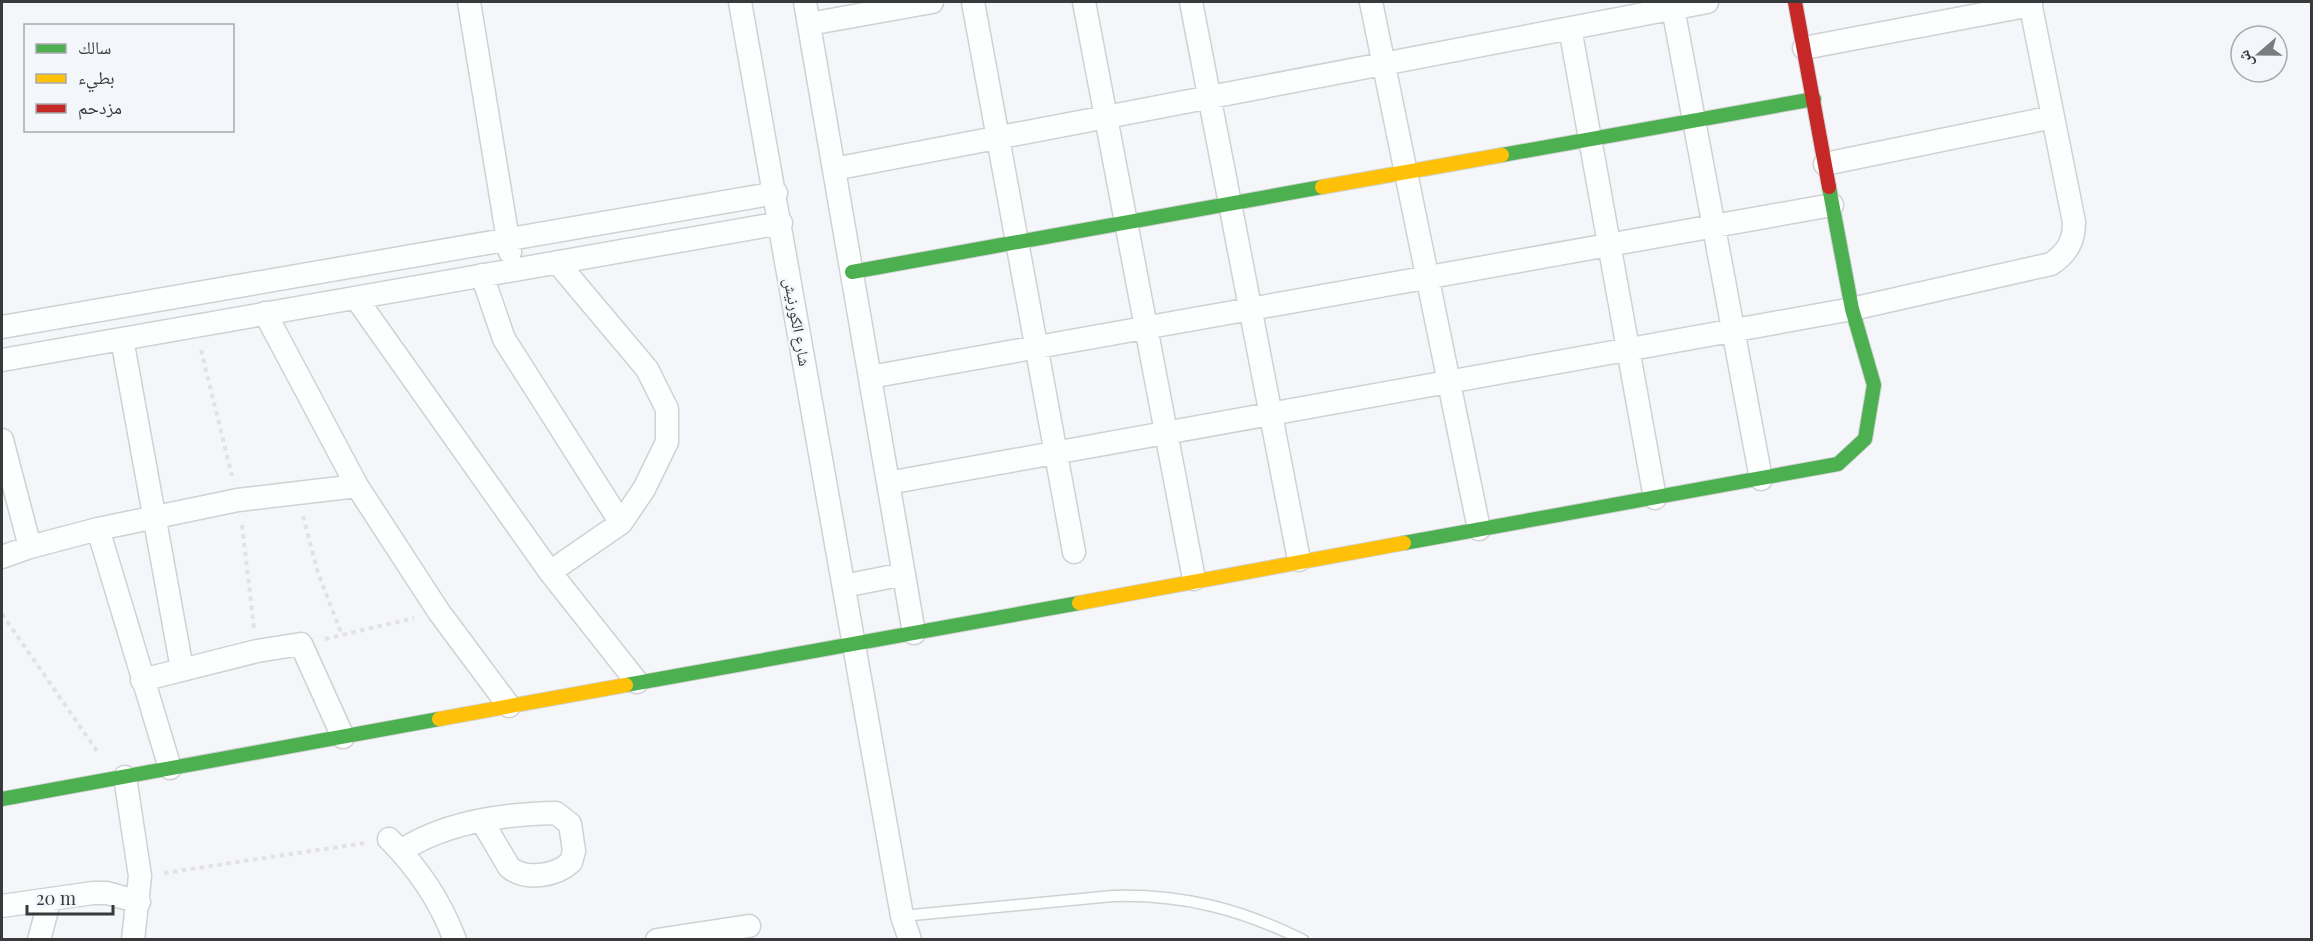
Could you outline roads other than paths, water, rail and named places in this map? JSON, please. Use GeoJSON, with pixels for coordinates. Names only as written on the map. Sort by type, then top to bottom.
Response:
{"type":"FeatureCollection","features":[{"type":"Feature","properties":{"kind":"street"},"geometry":{"type":"LineString","coordinates":[[470,2],[513,270]]}},
{"type":"Feature","properties":{"kind":"street","name":"شارع الكورنيش"},"geometry":{"type":"LineString","coordinates":[[740,2],[776,193],[902,916],[910,939]]}},
{"type":"Feature","properties":{"kind":"street"},"geometry":{"type":"LineString","coordinates":[[805,2],[914,633]]}},
{"type":"Feature","properties":{"kind":"street"},"geometry":{"type":"LineString","coordinates":[[809,24],[932,2]]}},
{"type":"Feature","properties":{"kind":"street"},"geometry":{"type":"LineString","coordinates":[[973,2],[1074,552]]}},
{"type":"Feature","properties":{"kind":"street"},"geometry":{"type":"LineString","coordinates":[[1084,2],[1194,579]]}},
{"type":"Feature","properties":{"kind":"street"},"geometry":{"type":"LineString","coordinates":[[1191,2],[1299,560]]}},
{"type":"Feature","properties":{"kind":"street"},"geometry":{"type":"LineString","coordinates":[[1371,2],[1479,529]]}},
{"type":"Feature","properties":{"kind":"street"},"geometry":{"type":"LineString","coordinates":[[834,169],[1707,2]]}},
{"type":"Feature","properties":{"kind":"street"},"geometry":{"type":"LineString","coordinates":[[2,799],[914,633],[1194,579],[1838,464],[1865,439],[1874,385],[1852,309],[1795,2]]}},
{"type":"Feature","properties":{"kind":"street"},"geometry":{"type":"LineString","coordinates":[[888,483],[1852,309],[2051,264],[2062,257],[2070,247],[2074,235],[2074,222],[2031,3],[1942,11],[1804,48]]}},
{"type":"Feature","properties":{"kind":"street"},"geometry":{"type":"LineString","coordinates":[[1673,8],[1761,479]]}},
{"type":"Feature","properties":{"kind":"street"},"geometry":{"type":"LineString","coordinates":[[1570,28],[1592,139],[1655,498]]}},
{"type":"Feature","properties":{"kind":"street"},"geometry":{"type":"LineString","coordinates":[[852,272],[1814,99]]}},
{"type":"Feature","properties":{"kind":"street"},"geometry":{"type":"LineString","coordinates":[[1825,164],[2053,117]]}},
{"type":"Feature","properties":{"kind":"street"},"geometry":{"type":"LineString","coordinates":[[2,327],[776,193]]}},
{"type":"Feature","properties":{"kind":"street"},"geometry":{"type":"LineString","coordinates":[[870,377],[1832,205]]}},
{"type":"Feature","properties":{"kind":"street"},"geometry":{"type":"LineString","coordinates":[[2,360],[781,223]]}},
{"type":"Feature","properties":{"kind":"street"},"geometry":{"type":"LineString","coordinates":[[550,572],[621,523],[644,489],[667,442],[667,409],[647,369],[557,262]]}},
{"type":"Feature","properties":{"kind":"street"},"geometry":{"type":"LineString","coordinates":[[482,275],[504,339],[621,523]]}},
{"type":"Feature","properties":{"kind":"street"},"geometry":{"type":"LineString","coordinates":[[356,298],[550,572],[637,682]]}},
{"type":"Feature","properties":{"kind":"street"},"geometry":{"type":"LineString","coordinates":[[265,313],[357,486],[439,612],[509,706]]}},
{"type":"Feature","properties":{"kind":"street"},"geometry":{"type":"LineString","coordinates":[[122,339],[182,669]]}},
{"type":"Feature","properties":{"kind":"street"},"geometry":{"type":"LineString","coordinates":[[2,440],[30,547]]}},
{"type":"Feature","properties":{"kind":"street"},"geometry":{"type":"LineString","coordinates":[[2,557],[98,529],[238,500],[297,495],[357,486]]}},
{"type":"Feature","properties":{"kind":"street"},"geometry":{"type":"LineString","coordinates":[[98,529],[170,768]]}},
{"type":"Feature","properties":{"kind":"street"},"geometry":{"type":"LineString","coordinates":[[844,586],[904,574]]}},
{"type":"Feature","properties":{"kind":"street"},"geometry":{"type":"LineString","coordinates":[[142,680],[257,651],[301,644],[343,737]]}},
{"type":"Feature","properties":{"kind":"street"},"geometry":{"type":"LineString","coordinates":[[120,777],[140,876],[139,902],[133,939]]}},
{"type":"Feature","properties":{"kind":"street"},"geometry":{"type":"LineString","coordinates":[[455,939],[444,911],[429,884],[395,845],[436,831],[482,821]]}},
{"type":"Feature","properties":{"kind":"street"},"geometry":{"type":"LineString","coordinates":[[2,906],[107,893],[139,902]]}},
{"type":"Feature","properties":{"kind":"street"},"geometry":{"type":"LineString","coordinates":[[39,939],[50,899]]}},
{"type":"Feature","properties":{"kind":"street"},"geometry":{"type":"LineString","coordinates":[[657,939],[749,926]]}},
{"type":"Feature","properties":{"kind":"lane"},"geometry":{"type":"LineString","coordinates":[[902,916],[1113,896],[1147,895],[1213,904],[1244,913],[1303,939]]}}]}
